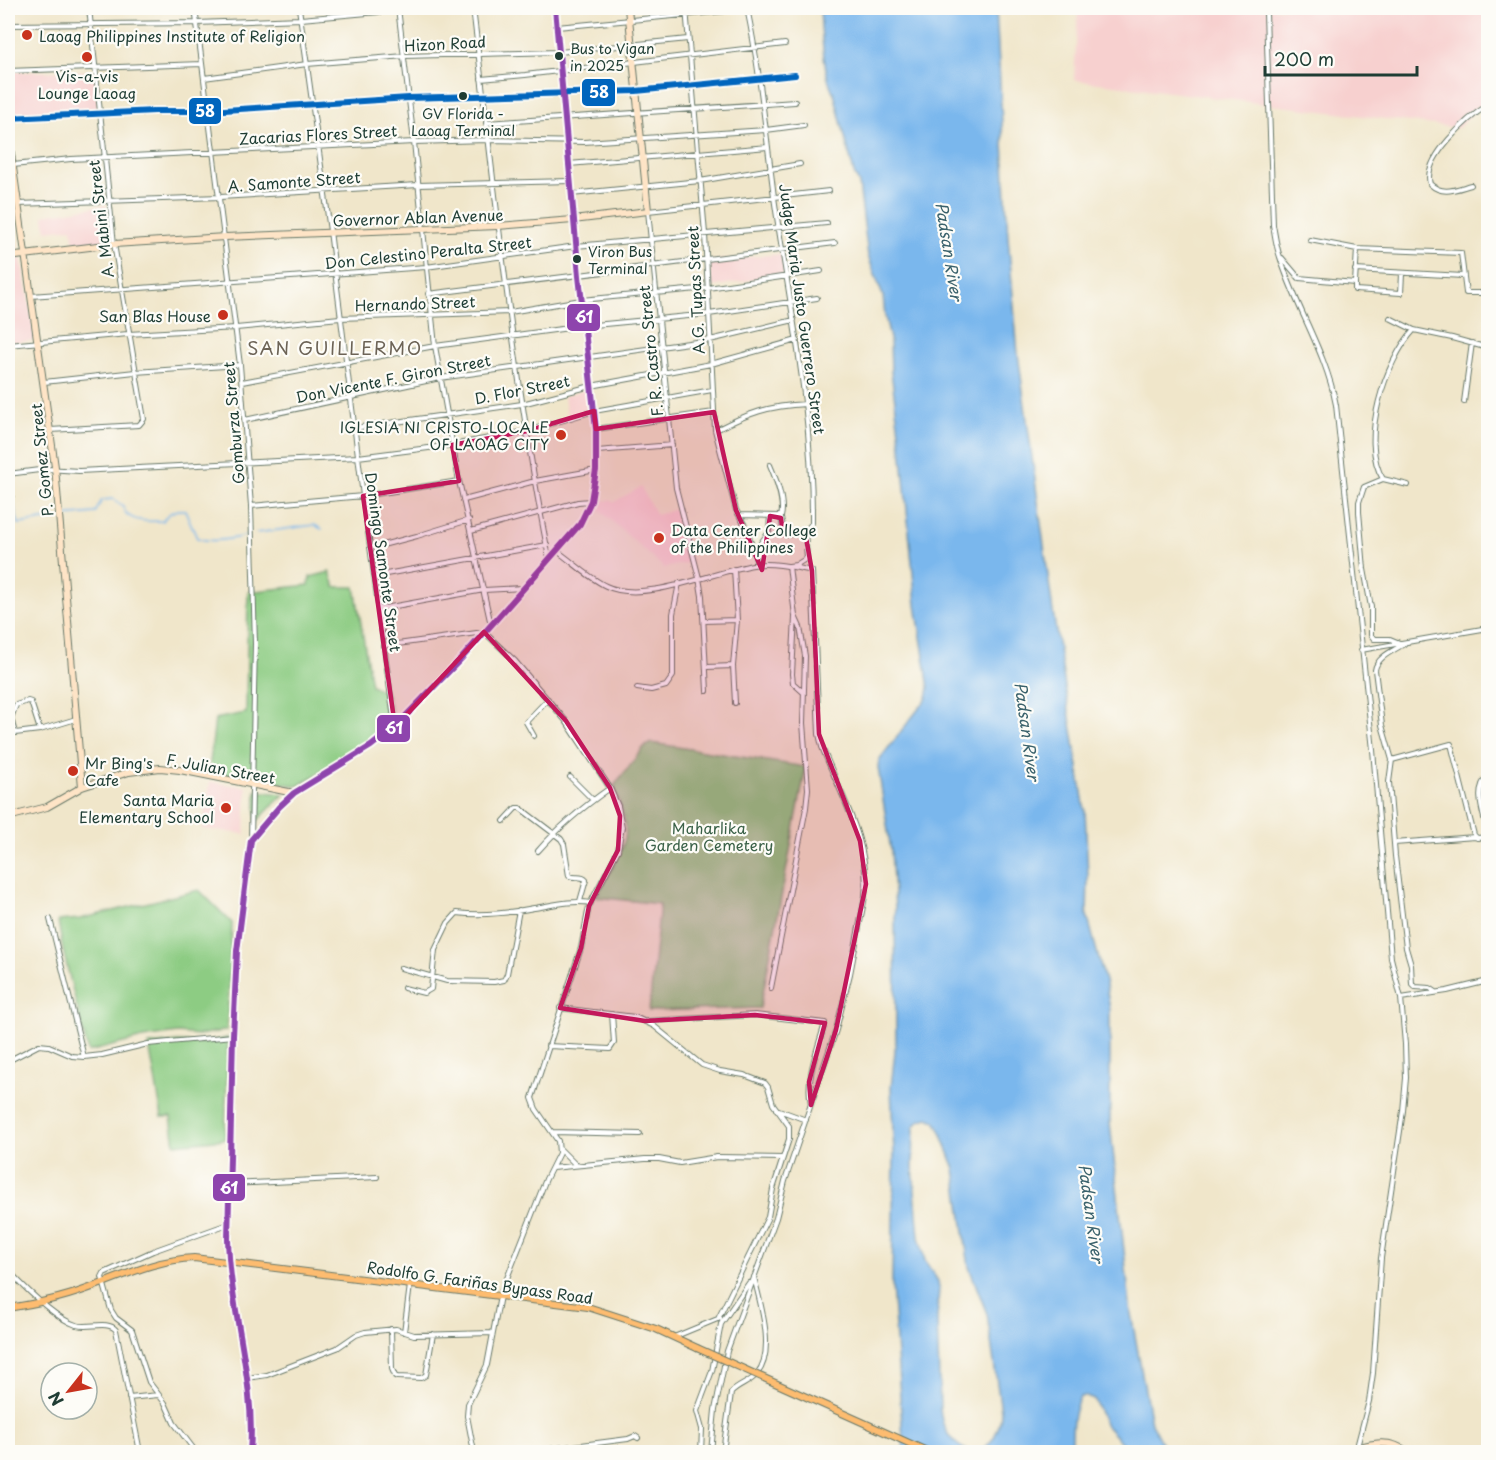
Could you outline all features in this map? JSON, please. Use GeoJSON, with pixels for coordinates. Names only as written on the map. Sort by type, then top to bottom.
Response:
{"type":"FeatureCollection","features":[{"type":"Feature","properties":{"kind":"main road"},"geometry":{"type":"LineString","coordinates":[[250,1451],[246,1378],[228,1262],[228,1224],[232,1036],[237,951],[251,840],[294,793],[370,746],[395,727],[491,625],[580,524],[591,501],[596,470],[596,429],[573,220],[555,8]]}},
{"type":"Feature","properties":{"kind":"main road","name":"F. R. Castro Street"},"geometry":{"type":"LineString","coordinates":[[628,8],[648,211]]}},
{"type":"Feature","properties":{"kind":"main road","name":"P. Gomez Street"},"geometry":{"type":"LineString","coordinates":[[8,132],[55,469],[82,787]]}},
{"type":"Feature","properties":{"kind":"main road","name":"Governor Ablan Avenue"},"geometry":{"type":"LineString","coordinates":[[8,257],[114,244],[498,226],[648,211]]}},
{"type":"Feature","properties":{"kind":"main road","name":"F. Julian Street"},"geometry":{"type":"LineString","coordinates":[[8,817],[37,811],[82,787],[129,772],[160,768],[294,793]]}},
{"type":"Feature","properties":{"kind":"main road","name":"Rodolfo G. Fariñas Bypass Road"},"geometry":{"type":"LineString","coordinates":[[8,1308],[41,1302],[104,1283],[156,1263],[172,1259],[194,1258],[588,1307],[623,1317],[674,1337],[928,1452]]}},
{"type":"Feature","properties":{"kind":"main road"},"geometry":{"type":"LineString","coordinates":[[1347,1452],[1357,1448],[1386,1444],[1397,1445],[1407,1452]]}},
{"type":"Feature","properties":{"kind":"street","name":"A. Mabini Street"},"geometry":{"type":"LineString","coordinates":[[50,430],[139,425],[144,419],[114,244],[89,8]]}},
{"type":"Feature","properties":{"kind":"street","name":"Gomburza Street"},"geometry":{"type":"LineString","coordinates":[[195,8],[236,328],[251,506],[255,644],[251,840]]}},
{"type":"Feature","properties":{"kind":"street","name":"Domingo Samonte Street"},"geometry":{"type":"LineString","coordinates":[[299,8],[395,727]]}},
{"type":"Feature","properties":{"kind":"street"},"geometry":{"type":"LineString","coordinates":[[8,26],[301,19],[423,8]]}},
{"type":"Feature","properties":{"kind":"street"},"geometry":{"type":"LineString","coordinates":[[472,8],[505,284],[522,404],[549,559]]}},
{"type":"Feature","properties":{"kind":"street","name":"A.G. Tupas Street"},"geometry":{"type":"LineString","coordinates":[[686,8],[707,260],[715,430],[739,515],[747,529],[757,564]]}},
{"type":"Feature","properties":{"kind":"street"},"geometry":{"type":"LineString","coordinates":[[557,27],[747,8]]}},
{"type":"Feature","properties":{"kind":"street","name":"Judge Maria Justo Guerrero Street"},"geometry":{"type":"LineString","coordinates":[[747,8],[760,80],[774,198],[792,301],[806,404],[812,523],[805,532],[807,558],[789,567]]}},
{"type":"Feature","properties":{"kind":"street"},"geometry":{"type":"LineString","coordinates":[[398,9],[414,141],[430,314],[446,416],[491,625]]}},
{"type":"Feature","properties":{"kind":"street"},"geometry":{"type":"LineString","coordinates":[[1266,13],[1272,225],[1279,255],[1331,379],[1336,405],[1373,750],[1391,958],[1401,998],[1405,1055],[1403,1111],[1381,1258],[1370,1401],[1357,1448]]}},
{"type":"Feature","properties":{"kind":"street","name":"Hizon Road"},"geometry":{"type":"LineString","coordinates":[[204,78],[307,64],[405,56],[478,52],[559,52],[688,39]]}},
{"type":"Feature","properties":{"kind":"street"},"geometry":{"type":"LineString","coordinates":[[481,79],[785,44]]}},
{"type":"Feature","properties":{"kind":"street"},"geometry":{"type":"LineString","coordinates":[[8,71],[202,64]]}},
{"type":"Feature","properties":{"kind":"street"},"geometry":{"type":"LineString","coordinates":[[8,118],[209,111],[409,98],[636,92],[795,75]]}},
{"type":"Feature","properties":{"kind":"street"},"geometry":{"type":"LineString","coordinates":[[486,123],[795,102]]}},
{"type":"Feature","properties":{"kind":"street"},"geometry":{"type":"LineString","coordinates":[[1471,185],[1450,191],[1440,191],[1430,184],[1428,172],[1442,146],[1488,105]]}},
{"type":"Feature","properties":{"kind":"street","name":"Zacarias Flores Street"},"geometry":{"type":"LineString","coordinates":[[13,165],[105,157],[414,141],[567,142],[697,135],[804,125]]}},
{"type":"Feature","properties":{"kind":"street"},"geometry":{"type":"LineString","coordinates":[[569,164],[768,147]]}},
{"type":"Feature","properties":{"kind":"street"},"geometry":{"type":"LineString","coordinates":[[571,194],[700,181],[800,164]]}},
{"type":"Feature","properties":{"kind":"street","name":"A. Samonte Street"},"geometry":{"type":"LineString","coordinates":[[18,204],[220,197],[418,185],[570,181]]}},
{"type":"Feature","properties":{"kind":"street","name":"Governor Ablan Avenue"},"geometry":{"type":"LineString","coordinates":[[648,211],[829,191]]}},
{"type":"Feature","properties":{"kind":"street","name":"F. R. Castro Street"},"geometry":{"type":"LineString","coordinates":[[648,211],[679,504],[699,578],[704,621],[707,690]]}},
{"type":"Feature","properties":{"kind":"street","name":"Don Celestino Peralta Street"},"geometry":{"type":"LineString","coordinates":[[31,296],[426,267],[576,246],[827,223]]}},
{"type":"Feature","properties":{"kind":"street"},"geometry":{"type":"LineString","coordinates":[[1310,240],[1357,249],[1461,253],[1466,293],[1488,293],[1488,302]]}},
{"type":"Feature","properties":{"kind":"street"},"geometry":{"type":"LineString","coordinates":[[428,294],[835,243]]}},
{"type":"Feature","properties":{"kind":"street"},"geometry":{"type":"LineString","coordinates":[[1357,249],[1355,290],[1401,293],[1402,274]]}},
{"type":"Feature","properties":{"kind":"street"},"geometry":{"type":"LineString","coordinates":[[1279,255],[1303,280],[1354,283]]}},
{"type":"Feature","properties":{"kind":"street"},"geometry":{"type":"LineString","coordinates":[[1355,270],[1463,276]]}},
{"type":"Feature","properties":{"kind":"street","name":"Hernando Street"},"geometry":{"type":"LineString","coordinates":[[8,345],[340,318],[510,312],[581,300],[708,288],[821,271]]}},
{"type":"Feature","properties":{"kind":"street"},"geometry":{"type":"LineString","coordinates":[[242,382],[435,346],[584,326],[709,314],[817,298]]}},
{"type":"Feature","properties":{"kind":"street"},"geometry":{"type":"LineString","coordinates":[[1390,318],[1414,330],[1488,348]]}},
{"type":"Feature","properties":{"kind":"street","name":"Don Vicente F. Giron Street"},"geometry":{"type":"LineString","coordinates":[[245,420],[440,378],[710,340],[794,320]]}},
{"type":"Feature","properties":{"kind":"street"},"geometry":{"type":"LineString","coordinates":[[1383,479],[1374,457],[1375,428],[1380,400],[1396,354],[1414,330]]}},
{"type":"Feature","properties":{"kind":"street","name":"D. Flor Street"},"geometry":{"type":"LineString","coordinates":[[354,428],[522,404],[591,387],[711,364],[798,340]]}},
{"type":"Feature","properties":{"kind":"street"},"geometry":{"type":"LineString","coordinates":[[1464,402],[1472,343]]}},
{"type":"Feature","properties":{"kind":"street"},"geometry":{"type":"LineString","coordinates":[[44,382],[135,372],[240,365]]}},
{"type":"Feature","properties":{"kind":"street"},"geometry":{"type":"LineString","coordinates":[[8,474],[55,469],[79,471],[358,457],[452,445],[527,431],[594,411],[712,390]]}},
{"type":"Feature","properties":{"kind":"street"},"geometry":{"type":"LineString","coordinates":[[715,430],[760,410],[779,405],[806,404]]}},
{"type":"Feature","properties":{"kind":"street"},"geometry":{"type":"LineString","coordinates":[[596,429],[714,412]]}},
{"type":"Feature","properties":{"kind":"street"},"geometry":{"type":"LineString","coordinates":[[597,452],[672,445]]}},
{"type":"Feature","properties":{"kind":"street"},"geometry":{"type":"LineString","coordinates":[[770,465],[778,489],[785,535],[805,532]]}},
{"type":"Feature","properties":{"kind":"street"},"geometry":{"type":"LineString","coordinates":[[8,467],[12,495]]}},
{"type":"Feature","properties":{"kind":"street"},"geometry":{"type":"LineString","coordinates":[[464,500],[535,481],[596,470]]}},
{"type":"Feature","properties":{"kind":"street"},"geometry":{"type":"LineString","coordinates":[[1403,644],[1390,639],[1374,639],[1371,635],[1371,607],[1359,502],[1364,487],[1383,479],[1408,485]]}},
{"type":"Feature","properties":{"kind":"street"},"geometry":{"type":"LineString","coordinates":[[251,506],[363,496],[459,481]]}},
{"type":"Feature","properties":{"kind":"street"},"geometry":{"type":"LineString","coordinates":[[471,531],[541,511],[591,501]]}},
{"type":"Feature","properties":{"kind":"street"},"geometry":{"type":"LineString","coordinates":[[739,515],[781,517]]}},
{"type":"Feature","properties":{"kind":"street"},"geometry":{"type":"LineString","coordinates":[[754,552],[769,532],[770,516]]}},
{"type":"Feature","properties":{"kind":"street"},"geometry":{"type":"LineString","coordinates":[[371,548],[468,520]]}},
{"type":"Feature","properties":{"kind":"street"},"geometry":{"type":"LineString","coordinates":[[375,576],[547,545]]}},
{"type":"Feature","properties":{"kind":"street"},"geometry":{"type":"LineString","coordinates":[[557,550],[605,586],[626,592],[652,590],[757,564],[812,571],[819,734],[822,747],[860,841],[865,860],[866,884],[850,974],[836,1030],[785,1181],[776,1218],[727,1351],[715,1410],[711,1452]]}},
{"type":"Feature","properties":{"kind":"street"},"geometry":{"type":"LineString","coordinates":[[789,567],[795,616],[793,683],[803,692]]}},
{"type":"Feature","properties":{"kind":"street"},"geometry":{"type":"LineString","coordinates":[[734,569],[737,620],[733,666],[735,703]]}},
{"type":"Feature","properties":{"kind":"street"},"geometry":{"type":"LineString","coordinates":[[637,688],[651,690],[666,686],[673,676],[673,614],[679,583]]}},
{"type":"Feature","properties":{"kind":"street"},"geometry":{"type":"LineString","coordinates":[[379,609],[484,590],[524,588]]}},
{"type":"Feature","properties":{"kind":"street"},"geometry":{"type":"LineString","coordinates":[[771,988],[808,789],[803,723],[805,656],[800,627],[795,616]]}},
{"type":"Feature","properties":{"kind":"street"},"geometry":{"type":"LineString","coordinates":[[704,621],[737,620]]}},
{"type":"Feature","properties":{"kind":"street"},"geometry":{"type":"LineString","coordinates":[[1361,650],[1488,628]]}},
{"type":"Feature","properties":{"kind":"street"},"geometry":{"type":"LineString","coordinates":[[383,646],[484,632],[515,661],[566,721],[610,788],[622,827],[621,841],[615,858],[591,903],[581,948],[532,1101],[558,1141],[560,1148],[558,1158],[520,1242],[500,1296],[487,1365],[468,1404],[468,1421],[474,1452]]}},
{"type":"Feature","properties":{"kind":"street"},"geometry":{"type":"LineString","coordinates":[[1403,644],[1380,659],[1376,665],[1382,725],[1392,760],[1389,782],[1394,843],[1412,984],[1415,987],[1430,988],[1436,992]]}},
{"type":"Feature","properties":{"kind":"street"},"geometry":{"type":"LineString","coordinates":[[707,667],[733,666]]}},
{"type":"Feature","properties":{"kind":"street"},"geometry":{"type":"LineString","coordinates":[[534,736],[526,722],[548,699]]}},
{"type":"Feature","properties":{"kind":"street"},"geometry":{"type":"LineString","coordinates":[[40,730],[31,702],[28,700],[16,705],[11,718],[15,733],[40,730],[76,719]]}},
{"type":"Feature","properties":{"kind":"street"},"geometry":{"type":"LineString","coordinates":[[1392,760],[1451,744],[1475,837]]}},
{"type":"Feature","properties":{"kind":"street"},"geometry":{"type":"LineString","coordinates":[[1394,843],[1488,835],[1480,791],[1488,776]]}},
{"type":"Feature","properties":{"kind":"street"},"geometry":{"type":"LineString","coordinates":[[570,777],[593,800]]}},
{"type":"Feature","properties":{"kind":"street"},"geometry":{"type":"LineString","coordinates":[[538,851],[553,834],[610,788]]}},
{"type":"Feature","properties":{"kind":"street"},"geometry":{"type":"LineString","coordinates":[[504,821],[516,808],[520,808],[561,839],[564,844],[569,876],[586,880],[580,901]]}},
{"type":"Feature","properties":{"kind":"street"},"geometry":{"type":"LineString","coordinates":[[404,988],[424,993],[431,989],[432,959],[442,932],[454,914],[470,915],[519,910],[580,901],[591,903]]}},
{"type":"Feature","properties":{"kind":"street"},"geometry":{"type":"LineString","coordinates":[[401,969],[447,981],[504,981],[519,910]]}},
{"type":"Feature","properties":{"kind":"street"},"geometry":{"type":"LineString","coordinates":[[50,919],[84,1057]]}},
{"type":"Feature","properties":{"kind":"street"},"geometry":{"type":"LineString","coordinates":[[1401,998],[1453,990],[1488,981]]}},
{"type":"Feature","properties":{"kind":"street"},"geometry":{"type":"LineString","coordinates":[[560,1008],[627,1016],[645,1021],[755,1015],[825,1023],[809,1082],[808,1093],[811,1105]]}},
{"type":"Feature","properties":{"kind":"street"},"geometry":{"type":"LineString","coordinates":[[548,1046],[610,1049],[614,1043],[612,1014]]}},
{"type":"Feature","properties":{"kind":"street"},"geometry":{"type":"LineString","coordinates":[[645,1021],[702,1065],[744,1075],[765,1083],[776,1109],[790,1130],[773,1189],[768,1217],[718,1319]]}},
{"type":"Feature","properties":{"kind":"street"},"geometry":{"type":"LineString","coordinates":[[8,1061],[29,1048],[39,1045],[49,1046],[72,1056],[84,1057],[148,1044],[232,1036]]}},
{"type":"Feature","properties":{"kind":"street"},"geometry":{"type":"LineString","coordinates":[[776,1109],[806,1120]]}},
{"type":"Feature","properties":{"kind":"street"},"geometry":{"type":"LineString","coordinates":[[552,1132],[640,1134]]}},
{"type":"Feature","properties":{"kind":"street"},"geometry":{"type":"LineString","coordinates":[[560,1148],[576,1165]]}},
{"type":"Feature","properties":{"kind":"street"},"geometry":{"type":"LineString","coordinates":[[552,1168],[645,1159],[680,1163],[717,1157],[782,1158]]}},
{"type":"Feature","properties":{"kind":"street"},"geometry":{"type":"LineString","coordinates":[[229,1184],[377,1177]]}},
{"type":"Feature","properties":{"kind":"street"},"geometry":{"type":"LineString","coordinates":[[196,1452],[177,1427],[168,1407],[149,1382],[132,1330],[116,1318],[111,1310],[102,1277],[104,1273],[130,1261],[228,1224]]}},
{"type":"Feature","properties":{"kind":"street"},"geometry":{"type":"LineString","coordinates":[[8,1270],[41,1302],[74,1325],[114,1327],[118,1336],[140,1452]]}},
{"type":"Feature","properties":{"kind":"street"},"geometry":{"type":"LineString","coordinates":[[701,1452],[702,1429],[697,1411],[712,1371],[721,1324],[754,1276]]}},
{"type":"Feature","properties":{"kind":"street"},"geometry":{"type":"LineString","coordinates":[[723,1452],[731,1393],[750,1382],[759,1372],[766,1356],[764,1319],[754,1276]]}},
{"type":"Feature","properties":{"kind":"street"},"geometry":{"type":"LineString","coordinates":[[404,1332],[410,1285]]}},
{"type":"Feature","properties":{"kind":"street"},"geometry":{"type":"LineString","coordinates":[[674,1337],[725,1316]]}},
{"type":"Feature","properties":{"kind":"street"},"geometry":{"type":"LineString","coordinates":[[246,1378],[267,1375],[337,1348],[360,1334],[391,1329],[414,1335],[493,1333]]}},
{"type":"Feature","properties":{"kind":"street"},"geometry":{"type":"LineString","coordinates":[[391,1329],[392,1369],[397,1377],[421,1378],[426,1375],[432,1334]]}},
{"type":"Feature","properties":{"kind":"street"},"geometry":{"type":"LineString","coordinates":[[129,1398],[159,1395]]}},
{"type":"Feature","properties":{"kind":"street"},"geometry":{"type":"LineString","coordinates":[[527,1452],[628,1439],[634,1436],[638,1438]]}},
{"type":"Feature","properties":{"kind":"street"},"geometry":{"type":"LineString","coordinates":[[238,1452],[250,1451]]}},
{"type":"Feature","properties":{"kind":"highlighted area"},"geometry":{"type":"Polygon","coordinates":[[[594,411],[596,429],[714,412],[736,510],[762,570],[770,516],[781,518],[783,535],[805,532],[812,571],[819,734],[860,841],[866,884],[836,1030],[811,1105],[809,1082],[825,1023],[755,1015],[645,1021],[560,1008],[581,948],[589,906],[618,850],[620,816],[610,788],[566,721],[484,632],[395,727],[363,496],[459,481],[452,445],[527,431],[594,411]]]}},
{"type":"Feature","properties":{"kind":"shaded area"},"geometry":{"type":"Polygon","coordinates":[[[1078,8],[1488,8],[1488,100],[1458,128],[1074,80],[1078,8]]]}},
{"type":"Feature","properties":{"kind":"shaded area"},"geometry":{"type":"Polygon","coordinates":[[[93,71],[99,110],[8,116],[8,72],[93,71]]]}},
{"type":"Feature","properties":{"kind":"shaded area"},"geometry":{"type":"Polygon","coordinates":[[[8,178],[18,249],[8,251],[8,178]]]}},
{"type":"Feature","properties":{"kind":"shaded area"},"geometry":{"type":"Polygon","coordinates":[[[106,205],[111,243],[74,248],[72,228],[46,231],[44,215],[106,205]]]}},
{"type":"Feature","properties":{"kind":"shaded area"},"geometry":{"type":"Polygon","coordinates":[[[781,254],[785,274],[712,287],[709,261],[781,254]]]}},
{"type":"Feature","properties":{"kind":"shaded area"},"geometry":{"type":"Polygon","coordinates":[[[21,258],[36,340],[8,343],[8,261],[21,258]]]}},
{"type":"Feature","properties":{"kind":"shaded area"},"geometry":{"type":"Polygon","coordinates":[[[586,390],[588,410],[567,417],[564,396],[586,390]]]}},
{"type":"Feature","properties":{"kind":"shaded area","name":"Data Center College of the Philippines"},"geometry":{"type":"Polygon","coordinates":[[[641,487],[656,515],[676,509],[692,562],[664,568],[595,506],[594,500],[616,501],[641,487]]]}},
{"type":"Feature","properties":{"kind":"shaded area","name":"Santa Maria Elementary School"},"geometry":{"type":"Polygon","coordinates":[[[210,782],[247,787],[245,834],[202,829],[210,782]]]}},
{"type":"Feature","properties":{"kind":"green space"},"geometry":{"type":"Polygon","coordinates":[[[330,572],[335,587],[355,587],[371,685],[386,693],[391,711],[386,729],[298,786],[209,772],[215,719],[246,713],[248,592],[309,585],[310,577],[330,572]]]}},
{"type":"Feature","properties":{"kind":"green space","name":"Maharlika Garden Cemetery"},"geometry":{"type":"Polygon","coordinates":[[[651,743],[806,767],[760,1008],[649,1011],[660,904],[597,897],[617,860],[626,831],[614,786],[644,747],[651,743]]]}},
{"type":"Feature","properties":{"kind":"green space"},"geometry":{"type":"Polygon","coordinates":[[[256,791],[284,794],[256,822],[256,791]]]}},
{"type":"Feature","properties":{"kind":"green space"},"geometry":{"type":"Polygon","coordinates":[[[199,890],[232,923],[227,1030],[199,1035],[178,1033],[143,1038],[88,1052],[58,921],[80,919],[199,890]]]}},
{"type":"Feature","properties":{"kind":"green space"},"geometry":{"type":"Polygon","coordinates":[[[228,1038],[225,1139],[175,1144],[171,1117],[162,1117],[149,1045],[178,1042],[203,1043],[228,1038]]]}},
{"type":"Feature","properties":{"kind":"water","name":"Padsan River"},"geometry":{"type":"Polygon","coordinates":[[[820,8],[996,8],[1008,237],[1018,354],[1053,612],[1085,811],[1087,915],[1106,985],[1110,1010],[1110,1123],[1131,1314],[1151,1423],[1166,1452],[1130,1452],[1106,1426],[1094,1400],[1084,1396],[1080,1397],[1075,1410],[1072,1452],[974,1452],[986,1447],[994,1436],[1001,1411],[987,1314],[969,1267],[955,1169],[941,1132],[935,1121],[928,1118],[919,1121],[914,1127],[913,1167],[919,1237],[925,1261],[938,1281],[939,1288],[937,1319],[940,1409],[943,1424],[949,1436],[958,1445],[971,1452],[904,1452],[892,1285],[894,1153],[891,1088],[896,1042],[895,908],[891,851],[878,767],[879,760],[927,698],[929,688],[916,605],[901,447],[891,371],[890,339],[883,296],[868,256],[859,184],[854,173],[834,93],[827,76],[820,8]]]}},
{"type":"Feature","properties":{"kind":"waterway"},"geometry":{"type":"LineString","coordinates":[[13,497],[19,524],[55,518]]}},
{"type":"Feature","properties":{"kind":"waterway"},"geometry":{"type":"LineString","coordinates":[[62,516],[95,513],[102,500],[113,499],[123,506],[128,515],[138,520],[163,521],[172,512],[185,510],[197,538],[215,540],[248,535]]}},
{"type":"Feature","properties":{"kind":"waterway"},"geometry":{"type":"LineString","coordinates":[[256,533],[314,525],[322,529]]}},
{"type":"Feature","properties":{"kind":"transit line","name":"61"},"geometry":{"type":"LineString","coordinates":[[250,1452],[249,1399],[233,1293],[228,1239],[237,951],[251,840],[294,793],[371,746],[395,727],[461,659],[580,524],[591,501],[596,470],[596,429],[579,276],[555,8]]}},
{"type":"Feature","properties":{"kind":"transit line","name":"58"},"geometry":{"type":"LineString","coordinates":[[8,118],[155,111],[209,111],[409,98],[636,91],[795,75]]}},
{"type":"Feature","properties":{"kind":"place","name":"Laoag Philippines Institute of Religion"},"geometry":{"type":"Point","coordinates":[27,35]}},
{"type":"Feature","properties":{"kind":"place","name":"Bus to Vigan in 2025"},"geometry":{"type":"Point","coordinates":[559,56]}},
{"type":"Feature","properties":{"kind":"place","name":"Vis-a-vis Lounge Laoag"},"geometry":{"type":"Point","coordinates":[87,57]}},
{"type":"Feature","properties":{"kind":"place","name":"GV Florida - Laoag Terminal"},"geometry":{"type":"Point","coordinates":[463,96]}},
{"type":"Feature","properties":{"kind":"place","name":"Viron Bus Terminal"},"geometry":{"type":"Point","coordinates":[577,259]}},
{"type":"Feature","properties":{"kind":"place","name":"San Blas House"},"geometry":{"type":"Point","coordinates":[223,315]}},
{"type":"Feature","properties":{"kind":"place","name":"IGLESIA NI CRISTO-LOCALE OF LAOAG CITY"},"geometry":{"type":"Point","coordinates":[561,435]}},
{"type":"Feature","properties":{"kind":"place","name":"Data Center College of the Philippines"},"geometry":{"type":"Point","coordinates":[659,538]}},
{"type":"Feature","properties":{"kind":"place","name":"Mr Bing's Cafe"},"geometry":{"type":"Point","coordinates":[73,771]}},
{"type":"Feature","properties":{"kind":"place","name":"Santa Maria Elementary School"},"geometry":{"type":"Point","coordinates":[226,808]}},
{"type":"Feature","properties":{"kind":"district","name":"SAN GUILLERMO"},"geometry":{"type":"Point","coordinates":[335,347]}}]}
